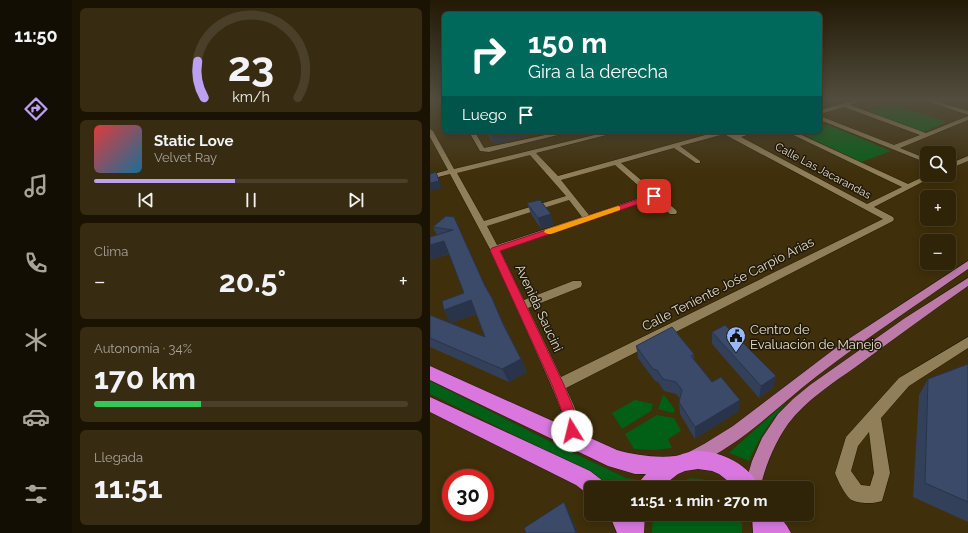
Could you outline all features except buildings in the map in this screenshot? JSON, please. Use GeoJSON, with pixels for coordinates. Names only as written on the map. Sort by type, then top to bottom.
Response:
{"type":"FeatureCollection","features":[{"type":"Feature","properties":{"kind":"highway"},"geometry":{"type":"LineString","coordinates":[[430,373],[615,459],[635,465],[680,463],[698,459],[710,460],[722,464],[733,471],[744,481]]}},
{"type":"Feature","properties":{"kind":"highway"},"geometry":{"type":"LineString","coordinates":[[430,404],[587,481]]}},
{"type":"Feature","properties":{"kind":"highway"},"geometry":{"type":"LineString","coordinates":[[654,481],[662,472],[680,463]]}},
{"type":"Feature","properties":{"kind":"highway"},"geometry":{"type":"LineString","coordinates":[[622,521],[628,533]]}},
{"type":"Feature","properties":{"kind":"highway"},"geometry":{"type":"LineString","coordinates":[[633,533],[634,521]]}},
{"type":"Feature","properties":{"kind":"highway"},"geometry":{"type":"LineString","coordinates":[[763,521],[764,533]]}},
{"type":"Feature","properties":{"kind":"highway"},"geometry":{"type":"LineString","coordinates":[[771,521],[780,533]]}},
{"type":"Feature","properties":{"kind":"main road"},"geometry":{"type":"LineString","coordinates":[[680,463],[708,451],[735,434],[808,375],[968,264]]}},
{"type":"Feature","properties":{"kind":"main road"},"geometry":{"type":"LineString","coordinates":[[753,481],[768,442],[780,423],[793,408],[817,387],[968,280]]}},
{"type":"Feature","properties":{"kind":"main road"},"geometry":{"type":"LineString","coordinates":[[924,295],[936,303]]}},
{"type":"Feature","properties":{"kind":"main road"},"geometry":{"type":"LineString","coordinates":[[907,306],[919,314]]}},
{"type":"Feature","properties":{"kind":"street"},"geometry":{"type":"LineString","coordinates":[[837,125],[920,158]]}},
{"type":"Feature","properties":{"kind":"street"},"geometry":{"type":"LineString","coordinates":[[897,125],[926,135]]}},
{"type":"Feature","properties":{"kind":"street"},"geometry":{"type":"LineString","coordinates":[[893,148],[951,125]]}},
{"type":"Feature","properties":{"kind":"street","name":"Avenida Saucini"},"geometry":{"type":"LineString","coordinates":[[430,131],[451,172],[495,250],[558,385],[573,422],[571,439]]}},
{"type":"Feature","properties":{"kind":"street"},"geometry":{"type":"LineString","coordinates":[[473,134],[482,150],[489,150],[559,134]]}},
{"type":"Feature","properties":{"kind":"street"},"geometry":{"type":"LineString","coordinates":[[430,177],[607,134]]}},
{"type":"Feature","properties":{"kind":"street"},"geometry":{"type":"LineString","coordinates":[[556,180],[717,134]]}},
{"type":"Feature","properties":{"kind":"street","name":"Calle Las Jacarandas"},"geometry":{"type":"LineString","coordinates":[[728,134],[890,219]]}},
{"type":"Feature","properties":{"kind":"street"},"geometry":{"type":"LineString","coordinates":[[735,137],[746,134]]}},
{"type":"Feature","properties":{"kind":"street"},"geometry":{"type":"LineString","coordinates":[[794,134],[908,187]]}},
{"type":"Feature","properties":{"kind":"street"},"geometry":{"type":"LineString","coordinates":[[675,146],[698,162]]}},
{"type":"Feature","properties":{"kind":"street"},"geometry":{"type":"LineString","coordinates":[[531,152],[571,197],[588,219]]}},
{"type":"Feature","properties":{"kind":"street"},"geometry":{"type":"LineString","coordinates":[[956,164],[968,158]]}},
{"type":"Feature","properties":{"kind":"street"},"geometry":{"type":"LineString","coordinates":[[616,162],[673,212]]}},
{"type":"Feature","properties":{"kind":"street"},"geometry":{"type":"LineString","coordinates":[[867,207],[920,181]]}},
{"type":"Feature","properties":{"kind":"street"},"geometry":{"type":"LineString","coordinates":[[495,250],[654,196]]}},
{"type":"Feature","properties":{"kind":"street"},"geometry":{"type":"LineString","coordinates":[[481,225],[571,197]]}},
{"type":"Feature","properties":{"kind":"street","name":"Calle Teniente Jośe Carpio Arias"},"geometry":{"type":"LineString","coordinates":[[558,385],[890,219]]}},
{"type":"Feature","properties":{"kind":"street"},"geometry":{"type":"LineString","coordinates":[[521,306],[578,284]]}},
{"type":"Feature","properties":{"kind":"street"},"geometry":{"type":"LineString","coordinates":[[874,416],[904,382],[968,342]]}},
{"type":"Feature","properties":{"kind":"green space"},"geometry":{"type":"Polygon","coordinates":[[[829,125],[891,151],[861,162],[802,134],[822,134],[822,127],[829,125]]]}},
{"type":"Feature","properties":{"kind":"green space"},"geometry":{"type":"Polygon","coordinates":[[[904,125],[940,125],[923,132],[904,125]]]}},
{"type":"Feature","properties":{"kind":"green space"},"geometry":{"type":"Polygon","coordinates":[[[430,381],[626,478],[640,480],[600,481],[588,471],[430,394],[430,381]]]}},
{"type":"Feature","properties":{"kind":"green space"},"geometry":{"type":"Polygon","coordinates":[[[663,395],[675,410],[673,413],[658,409],[663,395]]]}},
{"type":"Feature","properties":{"kind":"green space"},"geometry":{"type":"Polygon","coordinates":[[[635,400],[653,404],[651,411],[622,429],[612,413],[635,400]]]}},
{"type":"Feature","properties":{"kind":"green space"},"geometry":{"type":"Polygon","coordinates":[[[787,401],[766,430],[749,461],[729,453],[787,401]]]}},
{"type":"Feature","properties":{"kind":"green space"},"geometry":{"type":"Polygon","coordinates":[[[657,415],[674,418],[681,431],[668,439],[672,448],[655,450],[634,449],[625,434],[657,415]]]}},
{"type":"Feature","properties":{"kind":"green space"},"geometry":{"type":"Polygon","coordinates":[[[691,478],[709,481],[683,481],[691,478]]]}},
{"type":"Feature","properties":{"kind":"green space"},"geometry":{"type":"Polygon","coordinates":[[[653,521],[742,521],[742,523],[742,533],[652,533],[653,521]]]}},
{"type":"Feature","properties":{"kind":"slow traffic"},"geometry":{"type":"LineString","coordinates":[[548,232],[618,209]]}},
{"type":"Feature","properties":{"kind":"place","name":"Centro de Evaluación de Manejo"},"geometry":{"type":"Point","coordinates":[736,353]}},
{"type":"Feature","properties":{"kind":"route"},"geometry":{"type":"LineString","coordinates":[[572,431],[573,422],[558,385],[495,250],[654,196]]}}]}
